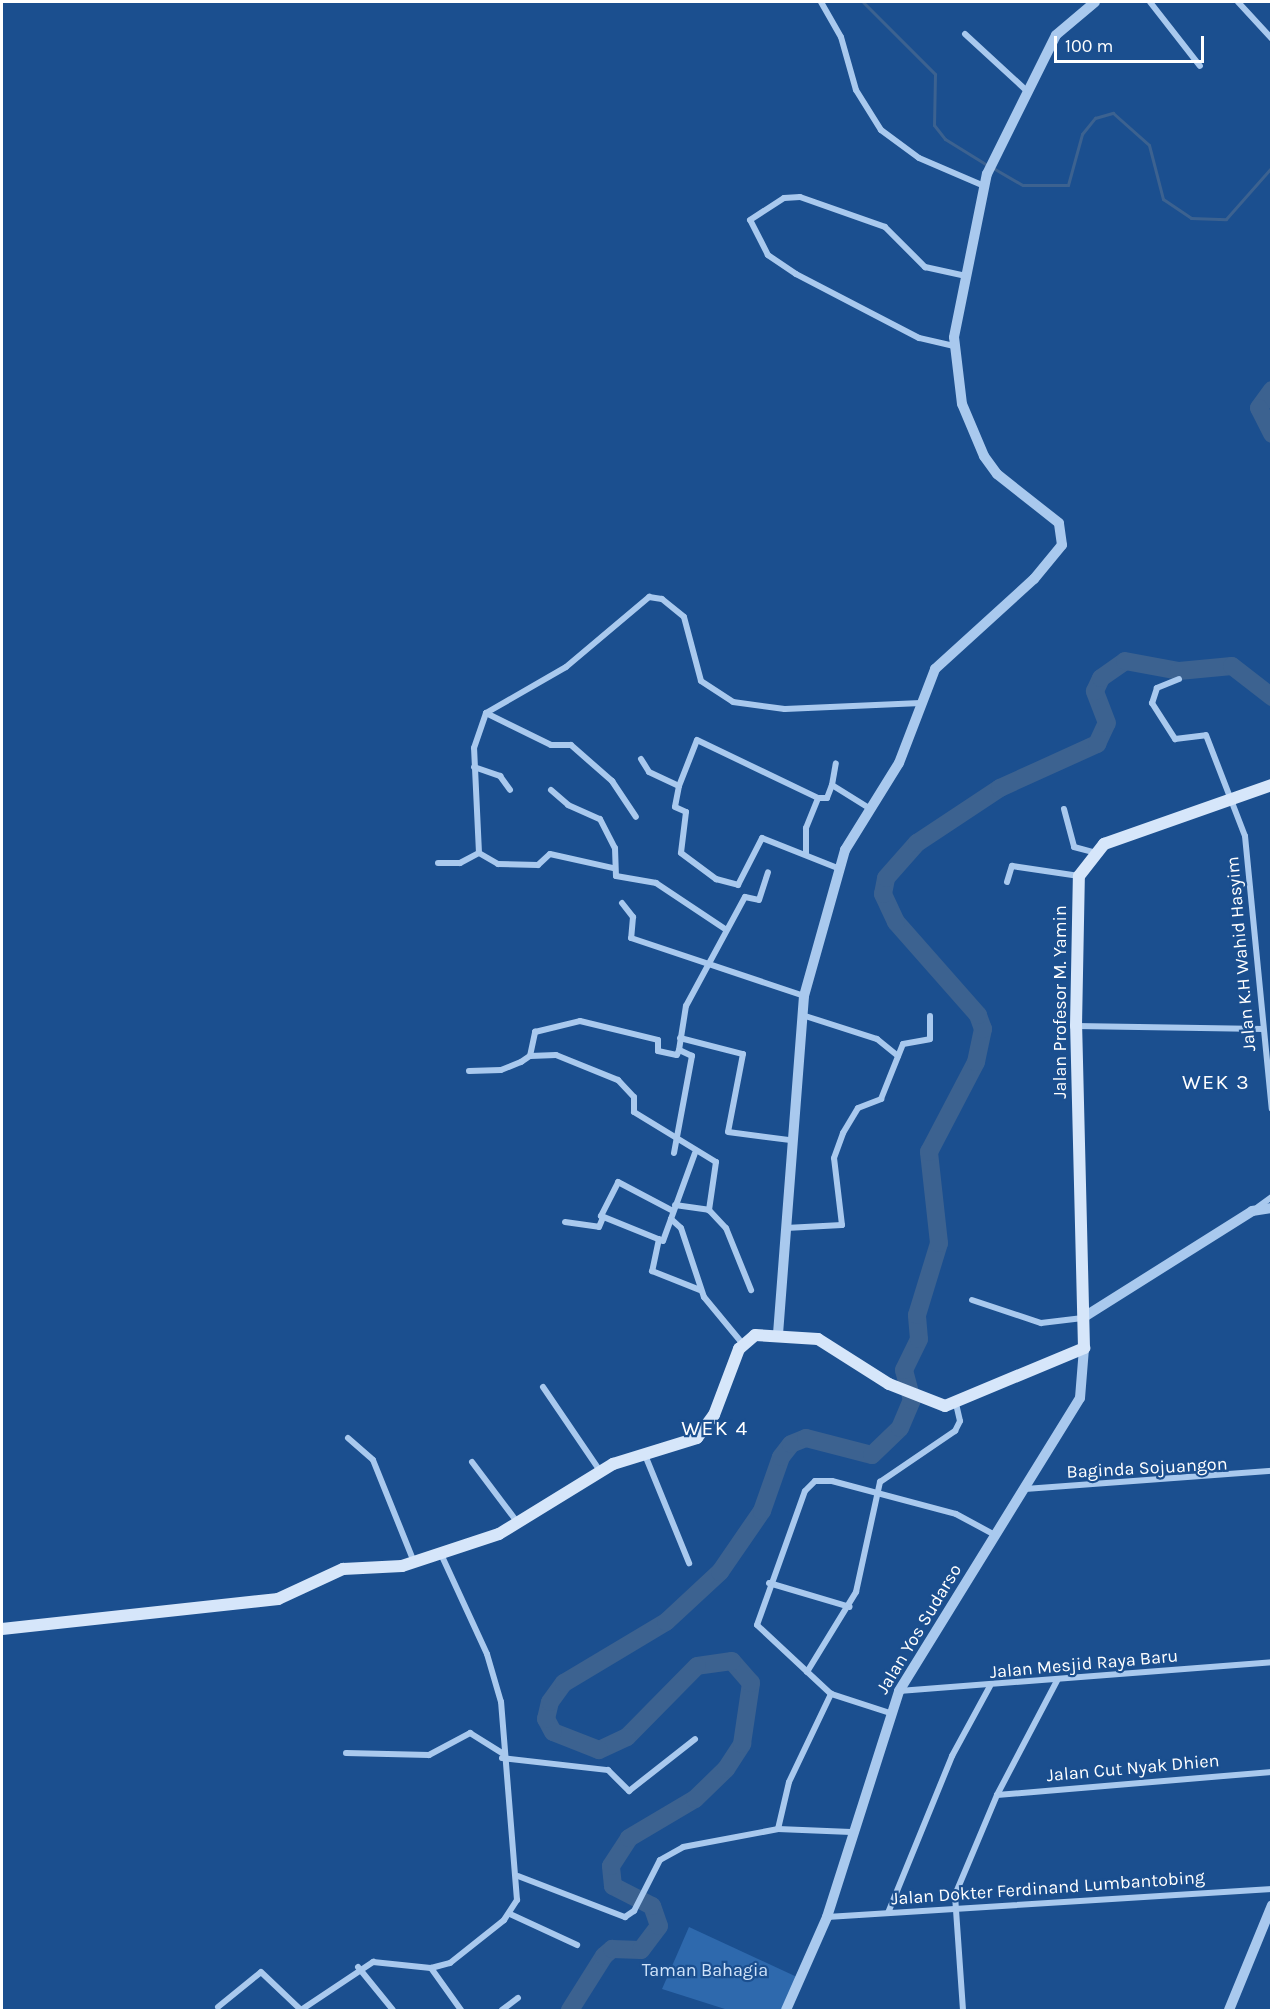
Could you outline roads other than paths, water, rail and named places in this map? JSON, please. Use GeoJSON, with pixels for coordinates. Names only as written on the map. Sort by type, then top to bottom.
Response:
{"type":"FeatureCollection","features":[{"type":"Feature","properties":{"kind":"main road"},"geometry":{"type":"LineString","coordinates":[[1093,852],[1111,840],[1272,785]]}},
{"type":"Feature","properties":{"kind":"main road","name":"Jalan Profesor M. Yamin"},"geometry":{"type":"LineString","coordinates":[[1084,1348],[1076,1026],[1079,876],[1093,852]]}},
{"type":"Feature","properties":{"kind":"main road"},"geometry":{"type":"LineString","coordinates":[[2,1629],[263,1602],[343,1569],[414,1562],[442,1556],[518,1523],[600,1471],[645,1454],[685,1443],[705,1430],[742,1344],[755,1335],[778,1334],[818,1339],[889,1384],[941,1405],[956,1403],[1015,1372],[1084,1348]]}},
{"type":"Feature","properties":{"kind":"street"},"geometry":{"type":"LineString","coordinates":[[821,2],[841,37],[856,90],[881,130],[912,154],[984,186]]}},
{"type":"Feature","properties":{"kind":"street"},"geometry":{"type":"LineString","coordinates":[[778,1334],[790,1140],[804,996],[840,869],[868,808],[899,763],[921,703],[948,651],[1034,579],[1053,559],[1063,534],[1052,516],[997,474],[984,456],[962,404],[954,346],[987,174],[1026,90],[1056,35],[1095,2]]}},
{"type":"Feature","properties":{"kind":"street"},"geometry":{"type":"LineString","coordinates":[[1150,2],[1200,66]]}},
{"type":"Feature","properties":{"kind":"street"},"geometry":{"type":"LineString","coordinates":[[1238,2],[1272,39]]}},
{"type":"Feature","properties":{"kind":"street"},"geometry":{"type":"LineString","coordinates":[[966,34],[1026,90]]}},
{"type":"Feature","properties":{"kind":"street"},"geometry":{"type":"LineString","coordinates":[[954,346],[919,338],[796,274],[768,255],[750,220],[784,198],[800,197],[885,226],[925,267],[966,276]]}},
{"type":"Feature","properties":{"kind":"street"},"geometry":{"type":"LineString","coordinates":[[479,853],[474,748],[486,713],[508,696],[566,667],[649,597],[662,599],[684,617],[701,681],[733,702],[785,709],[921,703]]}},
{"type":"Feature","properties":{"kind":"street","name":"Jalan K.H Wahid Hasyim"},"geometry":{"type":"LineString","coordinates":[[1179,679],[1154,692],[1155,716],[1175,739],[1206,735],[1229,800],[1245,836],[1252,878],[1263,1029],[1272,1109]]}},
{"type":"Feature","properties":{"kind":"street"},"geometry":{"type":"LineString","coordinates":[[486,713],[551,745],[571,745],[612,782],[636,817]]}},
{"type":"Feature","properties":{"kind":"street"},"geometry":{"type":"LineString","coordinates":[[836,763],[832,785],[826,798],[818,798],[697,740],[679,786],[675,807],[686,812],[681,853],[716,879],[738,885],[762,838],[840,869]]}},
{"type":"Feature","properties":{"kind":"street"},"geometry":{"type":"LineString","coordinates":[[641,759],[653,774],[679,786]]}},
{"type":"Feature","properties":{"kind":"street"},"geometry":{"type":"LineString","coordinates":[[474,767],[500,776],[510,790]]}},
{"type":"Feature","properties":{"kind":"street"},"geometry":{"type":"LineString","coordinates":[[832,785],[868,808]]}},
{"type":"Feature","properties":{"kind":"street"},"geometry":{"type":"LineString","coordinates":[[551,790],[568,805],[600,819],[615,848],[613,868]]}},
{"type":"Feature","properties":{"kind":"street"},"geometry":{"type":"LineString","coordinates":[[806,854],[806,828],[818,798]]}},
{"type":"Feature","properties":{"kind":"street"},"geometry":{"type":"LineString","coordinates":[[1064,809],[1074,847],[1093,852]]}},
{"type":"Feature","properties":{"kind":"street"},"geometry":{"type":"LineString","coordinates":[[438,863],[460,862],[479,853]]}},
{"type":"Feature","properties":{"kind":"street"},"geometry":{"type":"LineString","coordinates":[[479,853],[498,864],[538,865],[550,854],[613,868],[621,878],[656,883],[725,930]]}},
{"type":"Feature","properties":{"kind":"street"},"geometry":{"type":"LineString","coordinates":[[1007,882],[1012,866],[1079,876]]}},
{"type":"Feature","properties":{"kind":"street"},"geometry":{"type":"LineString","coordinates":[[530,1056],[535,1032],[580,1021],[658,1040],[658,1051],[677,1055],[686,1006],[706,962],[745,897],[759,900],[768,872]]}},
{"type":"Feature","properties":{"kind":"street"},"geometry":{"type":"LineString","coordinates":[[622,903],[633,917],[631,938],[804,996]]}},
{"type":"Feature","properties":{"kind":"street"},"geometry":{"type":"LineString","coordinates":[[802,1015],[877,1039],[898,1056]]}},
{"type":"Feature","properties":{"kind":"street"},"geometry":{"type":"LineString","coordinates":[[786,1228],[842,1225],[836,1151],[856,1110],[881,1099],[903,1043],[930,1039],[930,1016]]}},
{"type":"Feature","properties":{"kind":"street"},"geometry":{"type":"LineString","coordinates":[[1076,1026],[1263,1029]]}},
{"type":"Feature","properties":{"kind":"street"},"geometry":{"type":"LineString","coordinates":[[680,1038],[743,1054],[728,1132],[790,1140]]}},
{"type":"Feature","properties":{"kind":"street"},"geometry":{"type":"LineString","coordinates":[[674,1153],[679,1144],[692,1056],[679,1050]]}},
{"type":"Feature","properties":{"kind":"street"},"geometry":{"type":"LineString","coordinates":[[469,1071],[501,1070],[530,1056],[556,1055],[618,1080],[634,1097],[634,1112],[679,1144],[717,1164],[709,1210]]}},
{"type":"Feature","properties":{"kind":"street"},"geometry":{"type":"LineString","coordinates":[[602,1221],[666,1240],[670,1219],[695,1153]]}},
{"type":"Feature","properties":{"kind":"street"},"geometry":{"type":"LineString","coordinates":[[565,1222],[598,1227],[618,1182],[674,1208],[709,1210],[726,1228],[751,1290]]}},
{"type":"Feature","properties":{"kind":"street"},"geometry":{"type":"LineString","coordinates":[[972,1300],[1041,1323],[1078,1323],[1272,1197]]}},
{"type":"Feature","properties":{"kind":"street"},"geometry":{"type":"LineString","coordinates":[[1252,1211],[1272,1208]]}},
{"type":"Feature","properties":{"kind":"street"},"geometry":{"type":"LineString","coordinates":[[670,1219],[681,1228],[700,1290],[742,1344]]}},
{"type":"Feature","properties":{"kind":"street"},"geometry":{"type":"LineString","coordinates":[[659,1239],[652,1271],[700,1290]]}},
{"type":"Feature","properties":{"kind":"street","name":"Jalan Yos Sudarso"},"geometry":{"type":"LineString","coordinates":[[786,2010],[827,1917],[850,1832],[899,1691],[1080,1398],[1084,1348]]}},
{"type":"Feature","properties":{"kind":"street"},"geometry":{"type":"LineString","coordinates":[[543,1387],[600,1471]]}},
{"type":"Feature","properties":{"kind":"street"},"geometry":{"type":"LineString","coordinates":[[807,1672],[850,1607],[875,1493],[887,1473],[955,1431],[960,1421],[956,1403]]}},
{"type":"Feature","properties":{"kind":"street"},"geometry":{"type":"LineString","coordinates":[[348,1438],[373,1460],[414,1562]]}},
{"type":"Feature","properties":{"kind":"street"},"geometry":{"type":"LineString","coordinates":[[645,1454],[689,1563]]}},
{"type":"Feature","properties":{"kind":"street"},"geometry":{"type":"LineString","coordinates":[[472,1462],[518,1523]]}},
{"type":"Feature","properties":{"kind":"street","name":"Baginda Sojuangon"},"geometry":{"type":"LineString","coordinates":[[1024,1489],[1272,1471]]}},
{"type":"Feature","properties":{"kind":"street"},"geometry":{"type":"LineString","coordinates":[[890,1713],[831,1694],[757,1625],[769,1583],[812,1483],[832,1481],[963,1516],[995,1535]]}},
{"type":"Feature","properties":{"kind":"street"},"geometry":{"type":"LineString","coordinates":[[218,2007],[261,1972],[301,2010],[358,1967],[395,1961],[431,1968],[457,1958],[510,1914],[518,1896],[518,1876],[502,1755],[495,1679],[442,1556]]}},
{"type":"Feature","properties":{"kind":"street"},"geometry":{"type":"LineString","coordinates":[[769,1583],[850,1607]]}},
{"type":"Feature","properties":{"kind":"street","name":"Jalan Mesjid Raya Baru"},"geometry":{"type":"LineString","coordinates":[[899,1691],[990,1686],[1272,1662]]}},
{"type":"Feature","properties":{"kind":"street"},"geometry":{"type":"LineString","coordinates":[[963,2010],[954,1909],[997,1795],[1058,1679]]}},
{"type":"Feature","properties":{"kind":"street"},"geometry":{"type":"LineString","coordinates":[[888,1913],[952,1756],[990,1686]]}},
{"type":"Feature","properties":{"kind":"street"},"geometry":{"type":"LineString","coordinates":[[778,1829],[789,1782],[831,1694]]}},
{"type":"Feature","properties":{"kind":"street"},"geometry":{"type":"LineString","coordinates":[[346,1753],[429,1755],[470,1733],[502,1755],[608,1770],[629,1791],[695,1739]]}},
{"type":"Feature","properties":{"kind":"street","name":"Jalan Cut Nyak Dhien"},"geometry":{"type":"LineString","coordinates":[[997,1795],[1272,1772]]}},
{"type":"Feature","properties":{"kind":"street"},"geometry":{"type":"LineString","coordinates":[[518,1876],[616,1917],[635,1909],[660,1860],[683,1847],[778,1829],[850,1832]]}},
{"type":"Feature","properties":{"kind":"street","name":"Jalan Dokter Ferdinand Lumbantobing"},"geometry":{"type":"LineString","coordinates":[[827,1917],[1272,1889]]}},
{"type":"Feature","properties":{"kind":"street"},"geometry":{"type":"LineString","coordinates":[[1229,2010],[1272,1905]]}},
{"type":"Feature","properties":{"kind":"street"},"geometry":{"type":"LineString","coordinates":[[510,1914],[577,1945]]}},
{"type":"Feature","properties":{"kind":"street"},"geometry":{"type":"LineString","coordinates":[[358,1967],[393,2010]]}},
{"type":"Feature","properties":{"kind":"street"},"geometry":{"type":"LineString","coordinates":[[431,1968],[461,2010]]}},
{"type":"Feature","properties":{"kind":"street"},"geometry":{"type":"LineString","coordinates":[[502,2010],[518,1998]]}},
{"type":"Feature","properties":{"kind":"waterway"},"geometry":{"type":"LineString","coordinates":[[863,2],[935,74],[934,125],[945,139],[987,165]]}},
{"type":"Feature","properties":{"kind":"waterway"},"geometry":{"type":"LineString","coordinates":[[993,168],[1023,185],[1068,185],[1082,134],[1095,118],[1113,113],[1149,145],[1163,199],[1191,218],[1226,219],[1272,167]]}},
{"type":"Feature","properties":{"kind":"waterway"},"geometry":{"type":"LineString","coordinates":[[1272,390],[1259,408],[1272,434]]}},
{"type":"Feature","properties":{"kind":"waterway"},"geometry":{"type":"LineString","coordinates":[[570,2010],[604,1956],[612,1949],[641,1950],[659,1926],[652,1906],[613,1886],[611,1866],[629,1838],[695,1799],[726,1769],[742,1744],[751,1683],[732,1661],[697,1666],[627,1737],[599,1750],[553,1732],[546,1719],[550,1702],[564,1683],[666,1622],[720,1572],[762,1511],[781,1457],[791,1444],[806,1438],[872,1455],[900,1428],[912,1400],[904,1370],[919,1339],[917,1315],[939,1243],[929,1152],[976,1062],[983,1029],[978,1015],[896,922],[883,894],[886,878],[917,843],[1000,788],[1097,744],[1107,723],[1095,691],[1101,678],[1125,661],[1179,671],[1232,666],[1272,697]]}},
{"type":"Feature","properties":{"kind":"district","name":"WEK 3"},"geometry":{"type":"Point","coordinates":[1216,1082]}},
{"type":"Feature","properties":{"kind":"district","name":"WEK 4"},"geometry":{"type":"Point","coordinates":[715,1428]}},
{"type":"Feature","properties":{"kind":"park label","name":"Taman Bahagia"},"geometry":{"type":"Point","coordinates":[705,1970]}}]}
